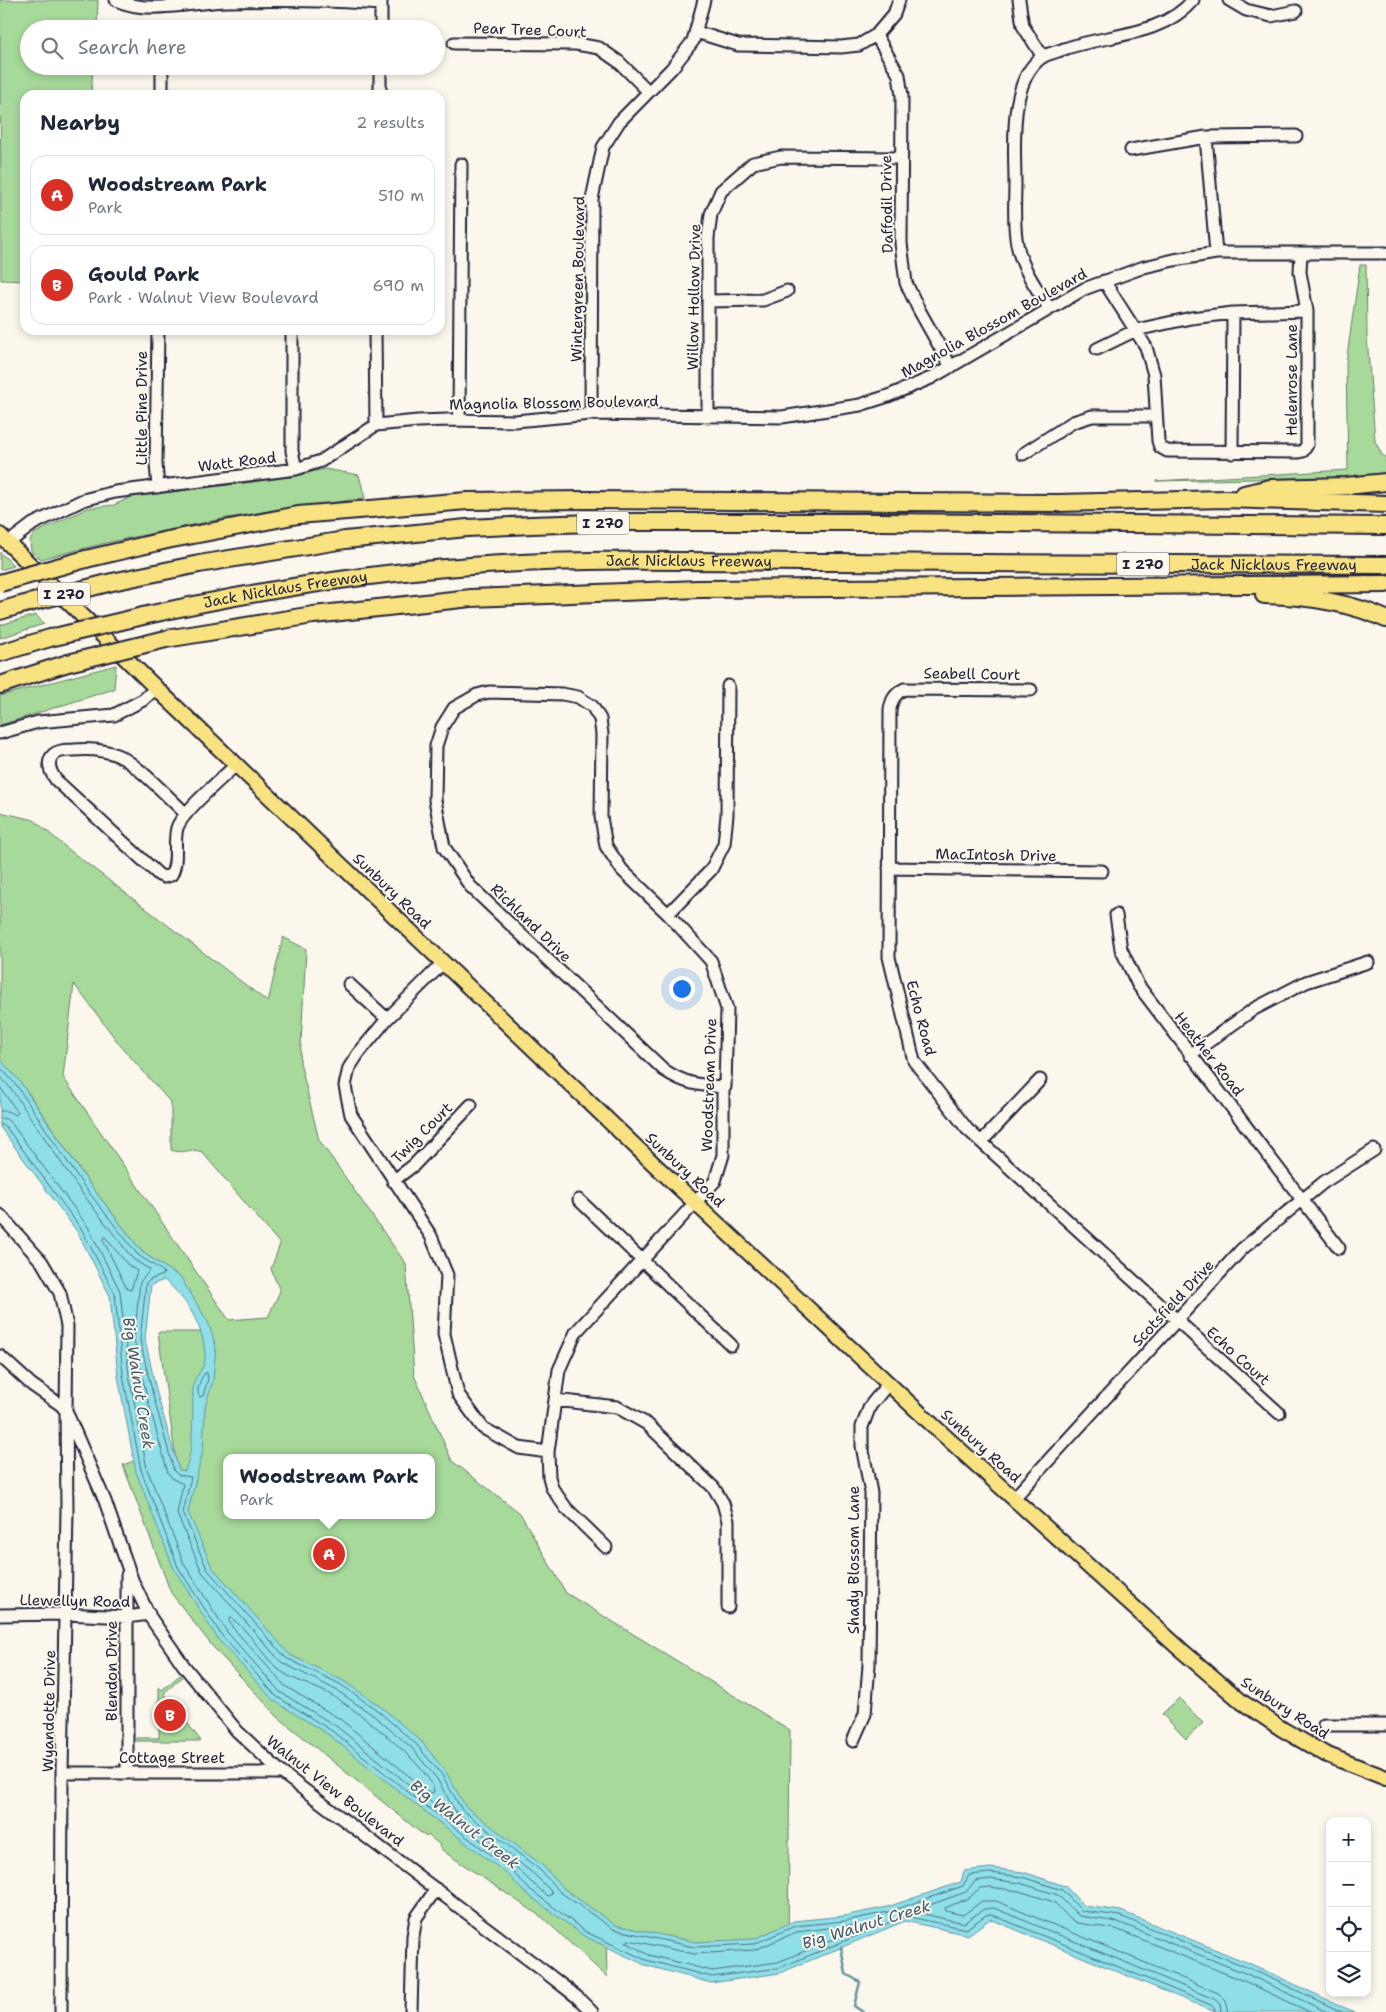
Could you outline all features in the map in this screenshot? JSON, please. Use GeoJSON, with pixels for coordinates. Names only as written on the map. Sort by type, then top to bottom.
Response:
{"type":"FeatureCollection","features":[{"type":"Feature","properties":{"kind":"highway"},"geometry":{"type":"LineString","coordinates":[[1225,499],[1270,488],[1346,486],[1386,482]]}},
{"type":"Feature","properties":{"kind":"highway"},"geometry":{"type":"LineString","coordinates":[[0,583],[86,559],[167,540],[298,515],[466,501],[1058,503],[1225,499],[1386,504]]}},
{"type":"Feature","properties":{"kind":"highway"},"geometry":{"type":"LineString","coordinates":[[1354,503],[1386,500]]}},
{"type":"Feature","properties":{"kind":"highway","name":"I 270"},"geometry":{"type":"LineString","coordinates":[[0,611],[112,582],[199,564],[345,540],[467,528],[532,524],[879,522],[1386,526]]}},
{"type":"Feature","properties":{"kind":"highway","name":"Jack Nicklaus Freeway"},"geometry":{"type":"LineString","coordinates":[[0,653],[50,638],[208,601],[342,579],[469,566],[524,563],[700,562],[1386,565]]}},
{"type":"Feature","properties":{"kind":"highway"},"geometry":{"type":"LineString","coordinates":[[0,685],[68,663],[166,639],[313,615],[471,598],[699,589],[1386,584]]}},
{"type":"Feature","properties":{"kind":"highway"},"geometry":{"type":"LineString","coordinates":[[1057,587],[1271,595],[1325,600],[1386,619]]}},
{"type":"Feature","properties":{"kind":"main road","name":"Sunbury Road"},"geometry":{"type":"LineString","coordinates":[[4,539],[156,688],[651,1162],[888,1384],[1180,1649],[1242,1702],[1282,1729],[1319,1750],[1386,1778]]}},
{"type":"Feature","properties":{"kind":"street"},"geometry":{"type":"LineString","coordinates":[[116,0],[126,5],[157,7],[228,0],[381,2],[380,20]]}},
{"type":"Feature","properties":{"kind":"street","name":"Wintergreen Boulevard"},"geometry":{"type":"LineString","coordinates":[[591,414],[592,199],[603,147],[619,122],[672,68],[693,41],[704,0]]}},
{"type":"Feature","properties":{"kind":"street"},"geometry":{"type":"LineString","coordinates":[[696,32],[738,45],[841,47],[859,45],[876,35],[894,14],[898,0]]}},
{"type":"Feature","properties":{"kind":"street"},"geometry":{"type":"LineString","coordinates":[[1019,0],[1023,26],[1043,57]]}},
{"type":"Feature","properties":{"kind":"street"},"geometry":{"type":"LineString","coordinates":[[1049,308],[1027,271],[1017,245],[1014,119],[1026,76],[1043,57],[1083,43],[1162,24],[1187,7],[1193,0]]}},
{"type":"Feature","properties":{"kind":"street"},"geometry":{"type":"LineString","coordinates":[[1229,0],[1246,10],[1271,16],[1296,11]]}},
{"type":"Feature","properties":{"kind":"street","name":"Daffodil Drive"},"geometry":{"type":"LineString","coordinates":[[876,35],[899,75],[902,96],[900,243],[906,283],[951,367]]}},
{"type":"Feature","properties":{"kind":"street","name":"Pear Tree Court"},"geometry":{"type":"LineString","coordinates":[[454,43],[576,44],[599,48],[619,62],[648,91]]}},
{"type":"Feature","properties":{"kind":"street"},"geometry":{"type":"LineString","coordinates":[[162,75],[162,90]]}},
{"type":"Feature","properties":{"kind":"street"},"geometry":{"type":"LineString","coordinates":[[380,75],[380,90]]}},
{"type":"Feature","properties":{"kind":"street"},"geometry":{"type":"LineString","coordinates":[[1131,150],[1206,137],[1296,136]]}},
{"type":"Feature","properties":{"kind":"street"},"geometry":{"type":"LineString","coordinates":[[1206,137],[1216,253]]}},
{"type":"Feature","properties":{"kind":"street","name":"Willow Hollow Drive"},"geometry":{"type":"LineString","coordinates":[[708,417],[708,238],[711,214],[722,191],[753,163],[781,157],[901,158]]}},
{"type":"Feature","properties":{"kind":"street"},"geometry":{"type":"LineString","coordinates":[[459,420],[461,164]]}},
{"type":"Feature","properties":{"kind":"street","name":"Magnolia Blossom Boulevard"},"geometry":{"type":"LineString","coordinates":[[376,426],[418,421],[515,421],[591,414],[782,417],[860,405],[888,396],[951,367],[1084,289],[1152,265],[1216,253],[1386,253]]}},
{"type":"Feature","properties":{"kind":"street","name":"Helenrose Lane"},"geometry":{"type":"LineString","coordinates":[[1104,281],[1146,347],[1154,374],[1158,441],[1163,449],[1167,452],[1299,452],[1306,449],[1307,445],[1308,311],[1300,272],[1301,253]]}},
{"type":"Feature","properties":{"kind":"street"},"geometry":{"type":"LineString","coordinates":[[708,301],[763,300],[788,291]]}},
{"type":"Feature","properties":{"kind":"street"},"geometry":{"type":"LineString","coordinates":[[1097,349],[1136,330],[1191,318],[1233,313],[1308,311]]}},
{"type":"Feature","properties":{"kind":"street"},"geometry":{"type":"LineString","coordinates":[[1232,453],[1233,313]]}},
{"type":"Feature","properties":{"kind":"street","name":"Little Pine Drive"},"geometry":{"type":"LineString","coordinates":[[158,335],[156,464],[158,487]]}},
{"type":"Feature","properties":{"kind":"street"},"geometry":{"type":"LineString","coordinates":[[292,335],[292,451],[296,469]]}},
{"type":"Feature","properties":{"kind":"street"},"geometry":{"type":"LineString","coordinates":[[375,335],[376,426]]}},
{"type":"Feature","properties":{"kind":"street"},"geometry":{"type":"LineString","coordinates":[[1022,454],[1073,422],[1092,416],[1156,416]]}},
{"type":"Feature","properties":{"kind":"street","name":"Watt Road"},"geometry":{"type":"LineString","coordinates":[[4,539],[83,500],[114,492],[296,469],[321,461],[376,426]]}},
{"type":"Feature","properties":{"kind":"street"},"geometry":{"type":"LineString","coordinates":[[668,914],[711,870],[724,844],[727,816],[728,686]]}},
{"type":"Feature","properties":{"kind":"street"},"geometry":{"type":"LineString","coordinates":[[0,733],[38,722],[114,715],[143,700],[156,688]]}},
{"type":"Feature","properties":{"kind":"street","name":"Seabell Court"},"geometry":{"type":"LineString","coordinates":[[912,688],[1031,690]]}},
{"type":"Feature","properties":{"kind":"street","name":"Echo Road"},"geometry":{"type":"LineString","coordinates":[[912,688],[904,689],[897,693],[892,700],[890,709],[889,957],[914,1061],[967,1128],[1178,1321]]}},
{"type":"Feature","properties":{"kind":"street","name":"Woodstream Drive"},"geometry":{"type":"LineString","coordinates":[[454,708],[476,695],[489,692],[562,694],[578,697],[592,706],[600,719],[602,734],[601,817],[606,846],[622,870],[668,914],[711,961],[727,1009],[725,1087],[723,1087],[723,1155],[715,1181],[576,1332],[559,1370],[547,1465],[552,1488],[566,1508],[606,1547]]}},
{"type":"Feature","properties":{"kind":"street","name":"Richland Drive"},"geometry":{"type":"LineString","coordinates":[[454,708],[442,727],[436,746],[435,800],[444,846],[470,886],[664,1070],[679,1080],[697,1085],[723,1087]]}},
{"type":"Feature","properties":{"kind":"street"},"geometry":{"type":"LineString","coordinates":[[186,814],[122,757],[107,753],[69,750],[59,751],[50,758],[50,768],[56,780],[159,875],[164,877],[171,875],[174,870],[175,839],[178,825],[186,814],[236,765]]}},
{"type":"Feature","properties":{"kind":"street","name":"MacIntosh Drive"},"geometry":{"type":"LineString","coordinates":[[889,868],[1102,871]]}},
{"type":"Feature","properties":{"kind":"street","name":"Heather Road"},"geometry":{"type":"LineString","coordinates":[[1116,915],[1121,948],[1138,985],[1339,1248]]}},
{"type":"Feature","properties":{"kind":"street"},"geometry":{"type":"LineString","coordinates":[[443,962],[388,1019],[358,1054],[349,1068],[345,1086],[351,1115],[431,1236],[447,1275],[444,1334],[458,1394],[483,1428],[519,1448],[548,1452]]}},
{"type":"Feature","properties":{"kind":"street"},"geometry":{"type":"LineString","coordinates":[[1190,1055],[1254,1009],[1306,982],[1368,962]]}},
{"type":"Feature","properties":{"kind":"street"},"geometry":{"type":"LineString","coordinates":[[348,984],[388,1019]]}},
{"type":"Feature","properties":{"kind":"street"},"geometry":{"type":"LineString","coordinates":[[982,1141],[1040,1080]]}},
{"type":"Feature","properties":{"kind":"street","name":"Twig Court"},"geometry":{"type":"LineString","coordinates":[[393,1181],[414,1165],[471,1105]]}},
{"type":"Feature","properties":{"kind":"street","name":"Scotsfield Drive"},"geometry":{"type":"LineString","coordinates":[[1014,1498],[1242,1249],[1324,1182],[1374,1150]]}},
{"type":"Feature","properties":{"kind":"street"},"geometry":{"type":"LineString","coordinates":[[579,1200],[731,1345]]}},
{"type":"Feature","properties":{"kind":"street","name":"Walnut View Boulevard"},"geometry":{"type":"LineString","coordinates":[[0,1215],[42,1262],[60,1293],[67,1326],[66,1411],[105,1501],[127,1568],[149,1614],[184,1666],[237,1732],[282,1773],[549,1975],[592,2012]]}},
{"type":"Feature","properties":{"kind":"street","name":"Echo Court"},"geometry":{"type":"LineString","coordinates":[[1178,1321],[1279,1413]]}},
{"type":"Feature","properties":{"kind":"street"},"geometry":{"type":"LineString","coordinates":[[0,1356],[66,1411]]}},
{"type":"Feature","properties":{"kind":"street","name":"Shady Blossom Lane"},"geometry":{"type":"LineString","coordinates":[[853,1741],[865,1714],[868,1665],[871,1494],[862,1446],[862,1427],[870,1406],[888,1384]]}},
{"type":"Feature","properties":{"kind":"street"},"geometry":{"type":"LineString","coordinates":[[555,1400],[617,1407],[647,1424],[714,1488],[723,1503],[728,1521],[728,1607]]}},
{"type":"Feature","properties":{"kind":"street","name":"Wyandotte Drive"},"geometry":{"type":"LineString","coordinates":[[61,2012],[62,1773],[66,1614],[66,1411]]}},
{"type":"Feature","properties":{"kind":"street","name":"Blendon Drive"},"geometry":{"type":"LineString","coordinates":[[127,1568],[127,1773]]}},
{"type":"Feature","properties":{"kind":"street","name":"Llewellyn Road"},"geometry":{"type":"LineString","coordinates":[[0,1614],[66,1614],[127,1618],[149,1614]]}},
{"type":"Feature","properties":{"kind":"street"},"geometry":{"type":"LineString","coordinates":[[1324,1725],[1386,1725]]}},
{"type":"Feature","properties":{"kind":"street","name":"Cottage Street"},"geometry":{"type":"LineString","coordinates":[[62,1773],[282,1773]]}},
{"type":"Feature","properties":{"kind":"street"},"geometry":{"type":"LineString","coordinates":[[411,2012],[412,1936],[416,1918],[436,1888]]}},
{"type":"Feature","properties":{"kind":"green space"},"geometry":{"type":"Polygon","coordinates":[[[0,0],[98,0],[97,20],[20,20],[20,75],[92,75],[91,90],[20,90],[20,281],[1,280],[0,0]]]}},
{"type":"Feature","properties":{"kind":"green space"},"geometry":{"type":"Polygon","coordinates":[[[1360,265],[1366,265],[1367,337],[1375,441],[1382,455],[1386,457],[1386,475],[1156,481],[1348,470],[1346,363],[1360,265]]]}},
{"type":"Feature","properties":{"kind":"green space"},"geometry":{"type":"Polygon","coordinates":[[[325,469],[359,475],[365,498],[227,518],[110,542],[41,559],[31,551],[30,540],[35,533],[88,508],[114,505],[131,497],[290,477],[325,469]]]}},
{"type":"Feature","properties":{"kind":"green space"},"geometry":{"type":"Polygon","coordinates":[[[0,552],[14,566],[0,570],[0,552]]]}},
{"type":"Feature","properties":{"kind":"green space"},"geometry":{"type":"Polygon","coordinates":[[[36,615],[44,624],[0,638],[0,625],[36,615]]]}},
{"type":"Feature","properties":{"kind":"green space"},"geometry":{"type":"Polygon","coordinates":[[[116,665],[114,689],[0,725],[0,696],[116,665]]]}},
{"type":"Feature","properties":{"kind":"green space"},"geometry":{"type":"Polygon","coordinates":[[[0,812],[34,820],[68,849],[268,1002],[283,937],[306,949],[300,1062],[319,1140],[406,1264],[414,1375],[452,1461],[520,1513],[566,1593],[790,1730],[788,1948],[719,1964],[606,1935],[607,1977],[543,1918],[446,1853],[428,1835],[426,1837],[278,1717],[213,1647],[171,1593],[123,1465],[163,1450],[177,1468],[158,1332],[211,1332],[181,1278],[142,1252],[88,1182],[29,1094],[0,1061],[0,812]],[[74,984],[63,1077],[229,1320],[268,1317],[280,1291],[271,1269],[280,1244],[202,1152],[171,1150],[171,1103],[120,1045],[74,984]]]}},
{"type":"Feature","properties":{"kind":"green space"},"geometry":{"type":"Polygon","coordinates":[[[180,1675],[182,1677],[164,1693],[201,1741],[136,1741],[136,1738],[159,1738],[159,1687],[162,1690],[180,1675]]]}},
{"type":"Feature","properties":{"kind":"green space"},"geometry":{"type":"Polygon","coordinates":[[[1179,1698],[1203,1723],[1186,1739],[1162,1714],[1179,1698]]]}},
{"type":"Feature","properties":{"kind":"water","name":"Big Walnut Creek"},"geometry":{"type":"Polygon","coordinates":[[[0,1059],[21,1083],[88,1182],[142,1252],[181,1278],[208,1322],[216,1347],[213,1380],[205,1407],[203,1450],[188,1512],[212,1567],[290,1655],[342,1680],[380,1706],[420,1740],[446,1772],[465,1806],[543,1866],[563,1888],[615,1925],[695,1942],[754,1939],[794,1921],[843,1916],[887,1907],[961,1882],[964,1871],[990,1868],[1023,1872],[1065,1886],[1084,1906],[1121,1911],[1251,1964],[1354,2012],[1215,2012],[990,1919],[968,1935],[905,1921],[780,1973],[711,1983],[645,1965],[584,1936],[523,1891],[508,1875],[329,1735],[273,1700],[218,1639],[174,1569],[136,1472],[118,1376],[110,1296],[78,1233],[0,1127],[0,1059]],[[164,1280],[151,1285],[145,1339],[157,1394],[179,1470],[185,1471],[192,1440],[193,1387],[205,1359],[202,1337],[194,1315],[172,1287],[164,1280]]]}},
{"type":"Feature","properties":{"kind":"waterway","name":"Big Walnut Creek"},"geometry":{"type":"LineString","coordinates":[[841,1947],[846,1974],[860,1982],[854,2006],[863,2012]]}},
{"type":"Feature","properties":{"kind":"place","name":"Woodstream Park"},"geometry":{"type":"Point","coordinates":[329,1554]}},
{"type":"Feature","properties":{"kind":"place","name":"Gould Park"},"geometry":{"type":"Point","coordinates":[170,1715]}}]}
